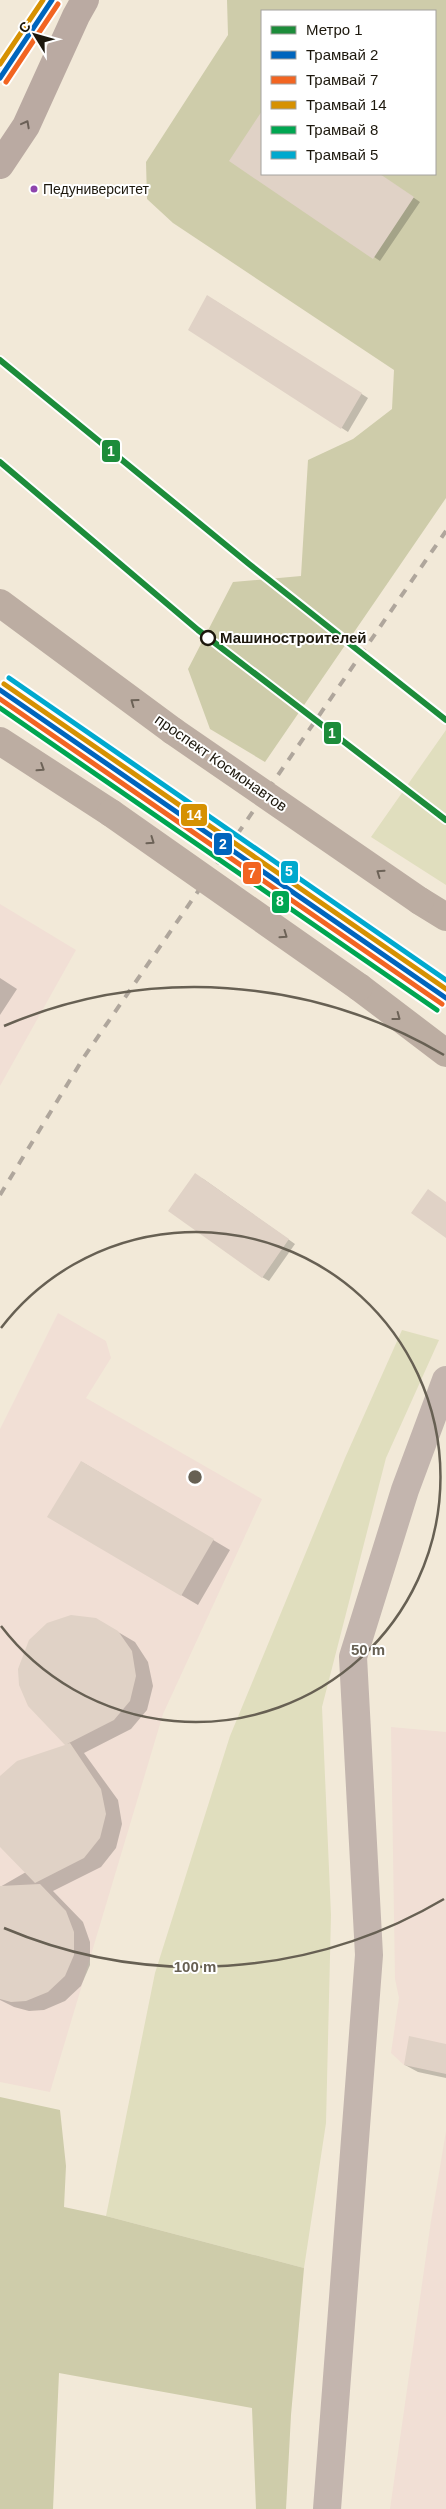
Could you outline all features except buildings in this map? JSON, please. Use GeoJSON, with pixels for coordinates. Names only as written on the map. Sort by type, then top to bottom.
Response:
{"type":"FeatureCollection","features":[{"type":"Feature","properties":{"kind":"main road"},"geometry":{"type":"LineString","coordinates":[[0,165],[26,126],[85,0]]}},
{"type":"Feature","properties":{"kind":"main road","name":"проспект Космонавтов"},"geometry":{"type":"LineString","coordinates":[[0,603],[173,730],[446,917]]}},
{"type":"Feature","properties":{"kind":"main road"},"geometry":{"type":"LineString","coordinates":[[0,741],[111,813],[359,987],[446,1053]]}},
{"type":"Feature","properties":{"kind":"street"},"geometry":{"type":"LineString","coordinates":[[327,2509],[369,1955],[353,1657],[405,1490],[446,1380]]}},
{"type":"Feature","properties":{"kind":"shaded area"},"geometry":{"type":"Polygon","coordinates":[[[227,0],[446,0],[446,498],[265,762],[210,729],[188,669],[233,582],[301,576],[308,460],[353,439],[392,409],[394,370],[173,223],[147,199],[146,162],[228,35],[227,0]]]}},
{"type":"Feature","properties":{"kind":"shaded area"},"geometry":{"type":"Polygon","coordinates":[[[446,730],[446,885],[371,837],[446,730]]]}},
{"type":"Feature","properties":{"kind":"shaded area"},"geometry":{"type":"Polygon","coordinates":[[[0,904],[76,950],[0,1086],[0,904]]]}},
{"type":"Feature","properties":{"kind":"shaded area"},"geometry":{"type":"Polygon","coordinates":[[[58,1313],[106,1341],[111,1358],[86,1398],[262,1499],[163,1714],[50,2092],[0,2082],[0,1429],[58,1313]]]}},
{"type":"Feature","properties":{"kind":"shaded area"},"geometry":{"type":"Polygon","coordinates":[[[402,1330],[439,1340],[386,1458],[322,1707],[331,1915],[326,2123],[304,2268],[106,2216],[155,1973],[230,1736],[345,1458],[402,1330]]]}},
{"type":"Feature","properties":{"kind":"shaded area"},"geometry":{"type":"Polygon","coordinates":[[[391,1727],[446,1732],[446,2074],[404,2065],[391,2053],[399,1998],[395,1979],[391,1727]]]}},
{"type":"Feature","properties":{"kind":"shaded area"},"geometry":{"type":"Polygon","coordinates":[[[0,2097],[60,2110],[66,2166],[64,2207],[106,2216],[304,2268],[291,2415],[286,2509],[256,2509],[252,2408],[59,2373],[53,2509],[0,2509],[0,2097]]]}},
{"type":"Feature","properties":{"kind":"shaded area"},"geometry":{"type":"Polygon","coordinates":[[[446,2131],[446,2509],[390,2509],[431,2221],[446,2131]]]}},
{"type":"Feature","properties":{"kind":"railway"},"geometry":{"type":"LineString","coordinates":[[0,1195],[84,1057],[446,531]]}},
{"type":"Feature","properties":{"kind":"metro line","name":"1"},"geometry":{"type":"LineString","coordinates":[[0,360],[249,564],[446,720]]}},
{"type":"Feature","properties":{"kind":"metro line","name":"1"},"geometry":{"type":"LineString","coordinates":[[0,462],[198,630],[446,820]]}},
{"type":"Feature","properties":{"kind":"tram line","name":"14"},"geometry":{"type":"LineString","coordinates":[[0,64],[43,0]]}},
{"type":"Feature","properties":{"kind":"tram line","name":"2"},"geometry":{"type":"LineString","coordinates":[[0,78],[52,0]]}},
{"type":"Feature","properties":{"kind":"tram line","name":"7"},"geometry":{"type":"LineString","coordinates":[[6,82],[58,4]]}},
{"type":"Feature","properties":{"kind":"tram line","name":"5"},"geometry":{"type":"LineString","coordinates":[[9,678],[446,980]]}},
{"type":"Feature","properties":{"kind":"tram line","name":"14"},"geometry":{"type":"LineString","coordinates":[[4,684],[446,989]]}},
{"type":"Feature","properties":{"kind":"tram line","name":"2"},"geometry":{"type":"LineString","coordinates":[[0,690],[446,998]]}},
{"type":"Feature","properties":{"kind":"tram line","name":"7"},"geometry":{"type":"LineString","coordinates":[[0,699],[442,1004]]}},
{"type":"Feature","properties":{"kind":"tram line","name":"8"},"geometry":{"type":"LineString","coordinates":[[0,708],[437,1010]]}},
{"type":"Feature","properties":{"kind":"place","name":"Педуниверситет"},"geometry":{"type":"Point","coordinates":[34,189]}},
{"type":"Feature","properties":{"kind":"place","name":"Машиностроителей"},"geometry":{"type":"Point","coordinates":[208,638]}}]}
